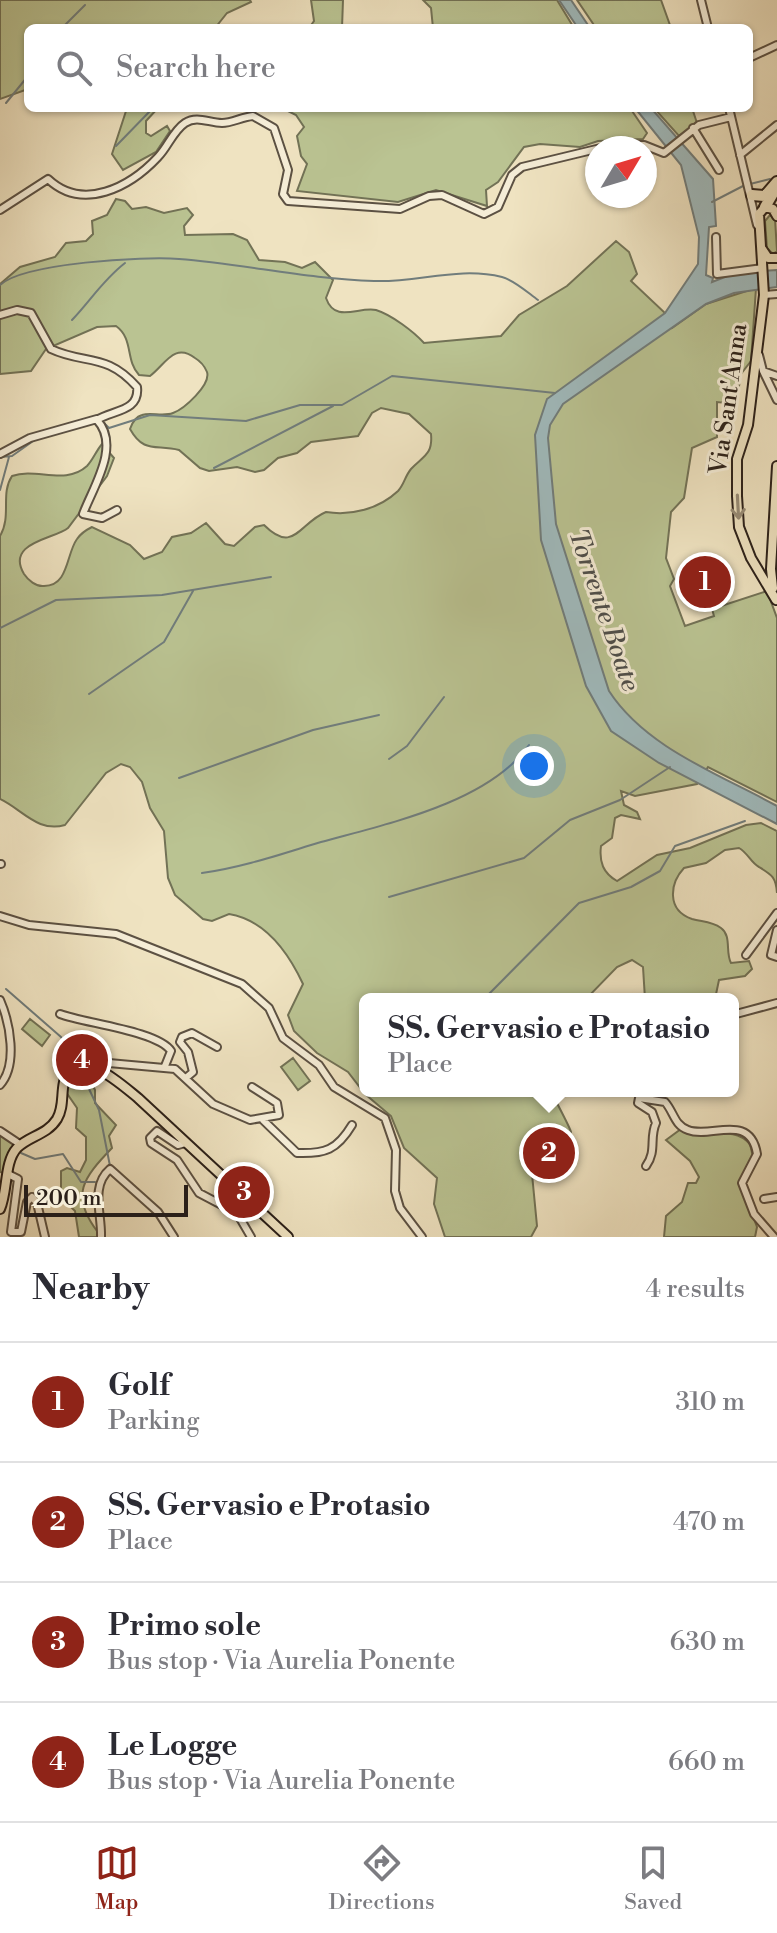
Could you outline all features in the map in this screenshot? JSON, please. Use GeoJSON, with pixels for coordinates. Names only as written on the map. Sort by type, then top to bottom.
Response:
{"type":"FeatureCollection","features":[{"type":"Feature","properties":{"kind":"highway"},"geometry":{"type":"LineString","coordinates":[[748,190],[765,196],[777,183]]}},
{"type":"Feature","properties":{"kind":"highway"},"geometry":{"type":"LineString","coordinates":[[765,207],[777,183]]}},
{"type":"Feature","properties":{"kind":"main road"},"geometry":{"type":"LineString","coordinates":[[765,207],[773,209],[777,216]]}},
{"type":"Feature","properties":{"kind":"main road","name":"Via Sant'Anna"},"geometry":{"type":"LineString","coordinates":[[765,207],[759,214],[764,293],[758,347],[748,425],[736,466],[739,527],[751,558],[766,570]]}},
{"type":"Feature","properties":{"kind":"main road"},"geometry":{"type":"LineString","coordinates":[[762,227],[767,213],[774,215],[777,223]]}},
{"type":"Feature","properties":{"kind":"main road"},"geometry":{"type":"LineString","coordinates":[[762,249],[767,257],[777,258]]}},
{"type":"Feature","properties":{"kind":"main road"},"geometry":{"type":"LineString","coordinates":[[776,602],[766,570],[776,502],[777,466]]}},
{"type":"Feature","properties":{"kind":"main road"},"geometry":{"type":"LineString","coordinates":[[0,1209],[12,1155],[21,1145],[41,1134],[58,1116],[69,1070],[80,1064],[92,1066],[138,1098],[288,1237]]}},
{"type":"Feature","properties":{"kind":"street"},"geometry":{"type":"LineString","coordinates":[[701,0],[707,24]]}},
{"type":"Feature","properties":{"kind":"street"},"geometry":{"type":"LineString","coordinates":[[753,56],[777,45]]}},
{"type":"Feature","properties":{"kind":"street"},"geometry":{"type":"LineString","coordinates":[[730,112],[762,249]]}},
{"type":"Feature","properties":{"kind":"street"},"geometry":{"type":"LineString","coordinates":[[0,210],[48,179],[78,196],[110,191],[125,184],[159,157],[185,123],[198,119],[225,123],[253,116],[274,128],[288,170],[283,194],[295,203],[400,209],[429,196],[442,195],[484,214],[498,207],[512,175],[536,161],[613,145],[644,145],[668,152],[693,128],[731,117]]}},
{"type":"Feature","properties":{"kind":"street"},"geometry":{"type":"LineString","coordinates":[[740,155],[777,125]]}},
{"type":"Feature","properties":{"kind":"street"},"geometry":{"type":"LineString","coordinates":[[693,128],[719,170]]}},
{"type":"Feature","properties":{"kind":"street"},"geometry":{"type":"LineString","coordinates":[[748,190],[765,207]]}},
{"type":"Feature","properties":{"kind":"street"},"geometry":{"type":"LineString","coordinates":[[716,237],[717,274],[763,269]]}},
{"type":"Feature","properties":{"kind":"street"},"geometry":{"type":"LineString","coordinates":[[764,293],[777,294]]}},
{"type":"Feature","properties":{"kind":"street"},"geometry":{"type":"LineString","coordinates":[[0,315],[17,310],[31,313],[51,349],[99,359],[135,383],[139,392],[130,406],[30,438],[0,454]]}},
{"type":"Feature","properties":{"kind":"street"},"geometry":{"type":"LineString","coordinates":[[758,347],[763,371],[777,400]]}},
{"type":"Feature","properties":{"kind":"street"},"geometry":{"type":"LineString","coordinates":[[763,371],[777,376]]}},
{"type":"Feature","properties":{"kind":"street"},"geometry":{"type":"LineString","coordinates":[[97,419],[105,431],[105,458],[83,514],[102,518],[117,510]]}},
{"type":"Feature","properties":{"kind":"street"},"geometry":{"type":"LineString","coordinates":[[746,955],[777,913]]}},
{"type":"Feature","properties":{"kind":"street"},"geometry":{"type":"LineString","coordinates":[[0,916],[29,925],[116,934],[242,984],[269,1008],[283,1038],[319,1065],[334,1087],[385,1118],[396,1150],[395,1191],[400,1208],[422,1237]]}},
{"type":"Feature","properties":{"kind":"street"},"geometry":{"type":"LineString","coordinates":[[777,930],[771,955],[777,957]]}},
{"type":"Feature","properties":{"kind":"street"},"geometry":{"type":"LineString","coordinates":[[0,1000],[11,1055],[0,1085]]}},
{"type":"Feature","properties":{"kind":"street"},"geometry":{"type":"LineString","coordinates":[[739,1013],[777,1003]]}},
{"type":"Feature","properties":{"kind":"street"},"geometry":{"type":"LineString","coordinates":[[60,1014],[132,1032],[166,1045],[171,1051],[165,1066]]}},
{"type":"Feature","properties":{"kind":"street"},"geometry":{"type":"LineString","coordinates":[[187,1077],[193,1072],[192,1062],[180,1042],[182,1037],[192,1033],[217,1047]]}},
{"type":"Feature","properties":{"kind":"street"},"geometry":{"type":"LineString","coordinates":[[92,1066],[98,1062],[165,1066],[187,1077],[213,1104],[250,1120],[279,1115],[281,1108],[252,1087]]}},
{"type":"Feature","properties":{"kind":"street"},"geometry":{"type":"LineString","coordinates":[[646,1166],[654,1152],[656,1123],[652,1112],[638,1103],[639,1098],[665,1102],[676,1123],[686,1130],[704,1132],[731,1128],[739,1131],[751,1141],[757,1154]]}},
{"type":"Feature","properties":{"kind":"street"},"geometry":{"type":"LineString","coordinates":[[263,1120],[297,1153],[327,1152],[337,1147],[352,1125]]}},
{"type":"Feature","properties":{"kind":"street"},"geometry":{"type":"LineString","coordinates":[[0,1131],[21,1145]]}},
{"type":"Feature","properties":{"kind":"street"},"geometry":{"type":"LineString","coordinates":[[185,1143],[178,1145],[157,1131],[150,1138],[151,1143],[177,1160],[199,1193],[237,1213],[251,1237]]}},
{"type":"Feature","properties":{"kind":"street"},"geometry":{"type":"LineString","coordinates":[[757,1154],[767,1152]]}},
{"type":"Feature","properties":{"kind":"street"},"geometry":{"type":"LineString","coordinates":[[757,1154],[742,1183],[754,1214],[774,1237]]}},
{"type":"Feature","properties":{"kind":"street"},"geometry":{"type":"LineString","coordinates":[[101,1237],[98,1196],[102,1178],[110,1169],[158,1212],[174,1237]]}},
{"type":"Feature","properties":{"kind":"street"},"geometry":{"type":"LineString","coordinates":[[8,1174],[18,1179],[11,1232],[21,1232],[27,1202],[32,1197],[37,1203],[45,1237]]}},
{"type":"Feature","properties":{"kind":"street"},"geometry":{"type":"LineString","coordinates":[[764,1199],[777,1197]]}},
{"type":"Feature","properties":{"kind":"green space"},"geometry":{"type":"Polygon","coordinates":[[[0,0],[251,2],[227,13],[218,24],[24,24],[24,90],[0,99],[0,0]]]}},
{"type":"Feature","properties":{"kind":"green space"},"geometry":{"type":"Polygon","coordinates":[[[311,0],[343,0],[342,24],[312,24],[311,0]]]}},
{"type":"Feature","properties":{"kind":"green space"},"geometry":{"type":"Polygon","coordinates":[[[423,0],[557,0],[572,24],[433,24],[431,8],[423,0]]]}},
{"type":"Feature","properties":{"kind":"green space"},"geometry":{"type":"Polygon","coordinates":[[[577,0],[661,0],[670,24],[593,24],[577,0]]]}},
{"type":"Feature","properties":{"kind":"green space"},"geometry":{"type":"Polygon","coordinates":[[[126,112],[154,112],[146,121],[146,133],[151,136],[167,126],[170,131],[156,152],[123,170],[112,154],[126,112]]]}},
{"type":"Feature","properties":{"kind":"green space"},"geometry":{"type":"Polygon","coordinates":[[[290,112],[633,112],[647,133],[645,136],[585,136],[585,145],[580,147],[540,144],[524,147],[498,182],[486,190],[487,206],[436,190],[398,202],[297,191],[307,164],[301,156],[297,136],[304,127],[290,112]]]}},
{"type":"Feature","properties":{"kind":"green space"},"geometry":{"type":"Polygon","coordinates":[[[658,112],[693,112],[697,123],[679,136],[658,112]]]}},
{"type":"Feature","properties":{"kind":"green space"},"geometry":{"type":"Polygon","coordinates":[[[116,199],[125,201],[132,209],[146,207],[164,213],[187,208],[193,215],[184,226],[185,235],[233,234],[247,240],[259,260],[285,262],[302,268],[315,262],[333,280],[326,298],[335,310],[376,310],[402,324],[424,343],[501,336],[519,315],[567,286],[616,241],[629,252],[637,274],[631,281],[665,313],[672,328],[706,304],[756,288],[751,361],[741,374],[736,404],[717,402],[717,437],[692,448],[684,498],[671,512],[666,558],[674,579],[670,586],[685,626],[714,616],[712,609],[767,591],[777,618],[777,802],[708,767],[697,784],[635,796],[621,791],[624,805],[637,812],[640,819],[621,815],[615,818],[612,838],[601,846],[601,862],[605,871],[617,881],[657,855],[690,848],[746,825],[761,823],[777,831],[777,893],[772,877],[739,848],[725,850],[706,863],[684,868],[674,888],[674,903],[684,915],[724,931],[731,963],[749,961],[752,969],[745,976],[719,980],[716,993],[645,993],[643,967],[632,960],[617,967],[592,993],[359,993],[359,1086],[348,1072],[317,1053],[294,1031],[288,1015],[303,984],[274,939],[242,917],[229,914],[212,921],[203,919],[175,895],[168,878],[164,831],[150,808],[142,782],[130,767],[121,764],[106,773],[65,825],[55,827],[39,823],[0,799],[0,536],[12,476],[31,473],[60,476],[78,472],[89,464],[102,444],[114,458],[107,476],[68,528],[34,543],[21,555],[24,574],[35,584],[44,586],[52,585],[63,575],[73,545],[92,527],[130,545],[144,559],[162,552],[172,537],[191,533],[206,523],[225,544],[234,546],[255,527],[264,525],[274,534],[290,537],[326,512],[364,510],[390,497],[400,489],[430,446],[431,434],[409,414],[381,408],[372,413],[358,436],[311,442],[297,453],[278,458],[264,470],[255,472],[237,467],[209,471],[200,468],[179,450],[151,447],[140,442],[130,429],[140,416],[169,414],[184,407],[205,383],[205,368],[195,358],[181,353],[170,357],[150,376],[139,375],[132,363],[125,337],[116,326],[97,327],[46,349],[31,371],[0,374],[0,284],[20,267],[55,257],[66,243],[86,241],[93,234],[92,221],[107,215],[116,199]]]}},
{"type":"Feature","properties":{"kind":"green space"},"geometry":{"type":"Polygon","coordinates":[[[770,215],[775,219],[777,251],[773,254],[767,248],[765,221],[770,215]]]}},
{"type":"Feature","properties":{"kind":"green space"},"geometry":{"type":"Polygon","coordinates":[[[30,1019],[50,1035],[42,1046],[22,1029],[30,1019]]]}},
{"type":"Feature","properties":{"kind":"green space"},"geometry":{"type":"Polygon","coordinates":[[[293,1058],[310,1081],[298,1090],[281,1067],[293,1058]]]}},
{"type":"Feature","properties":{"kind":"green space"},"geometry":{"type":"Polygon","coordinates":[[[86,1071],[95,1090],[95,1103],[116,1125],[109,1136],[112,1148],[87,1178],[82,1197],[97,1237],[79,1237],[75,1211],[61,1197],[61,1171],[67,1168],[80,1172],[86,1160],[86,1137],[76,1128],[77,1108],[66,1092],[73,1073],[86,1071]]]}},
{"type":"Feature","properties":{"kind":"green space"},"geometry":{"type":"Polygon","coordinates":[[[369,1097],[554,1097],[571,1132],[565,1139],[551,1138],[539,1144],[532,1174],[537,1226],[531,1237],[445,1237],[434,1204],[437,1178],[404,1148],[391,1116],[369,1097]]]}},
{"type":"Feature","properties":{"kind":"green space"},"geometry":{"type":"Polygon","coordinates":[[[681,1129],[699,1135],[734,1134],[750,1144],[753,1157],[740,1182],[757,1227],[755,1237],[664,1237],[666,1216],[682,1202],[688,1183],[696,1183],[699,1177],[690,1161],[666,1140],[681,1129]]]}},
{"type":"Feature","properties":{"kind":"green space"},"geometry":{"type":"Polygon","coordinates":[[[0,1135],[15,1145],[6,1159],[4,1173],[0,1172],[0,1135]]]}},
{"type":"Feature","properties":{"kind":"water"},"geometry":{"type":"Polygon","coordinates":[[[559,0],[571,0],[587,24],[575,24],[559,0]]]}},
{"type":"Feature","properties":{"kind":"water"},"geometry":{"type":"Polygon","coordinates":[[[638,112],[654,112],[713,179],[716,226],[709,227],[706,275],[713,278],[712,282],[735,273],[777,270],[777,287],[734,293],[706,304],[563,404],[550,425],[548,438],[556,524],[609,691],[624,711],[663,744],[777,806],[777,824],[659,763],[611,731],[586,686],[541,540],[535,435],[547,399],[665,313],[698,264],[699,237],[681,165],[638,112]]]}},
{"type":"Feature","properties":{"kind":"waterway"},"geometry":{"type":"LineString","coordinates":[[66,24],[85,5]]}},
{"type":"Feature","properties":{"kind":"waterway"},"geometry":{"type":"LineString","coordinates":[[6,103],[24,81]]}},
{"type":"Feature","properties":{"kind":"waterway"},"geometry":{"type":"LineString","coordinates":[[116,146],[149,112]]}},
{"type":"Feature","properties":{"kind":"waterway"},"geometry":{"type":"LineString","coordinates":[[750,184],[770,179]]}},
{"type":"Feature","properties":{"kind":"waterway"},"geometry":{"type":"LineString","coordinates":[[712,202],[743,186]]}},
{"type":"Feature","properties":{"kind":"waterway"},"geometry":{"type":"LineString","coordinates":[[0,285],[13,277],[58,266],[162,258],[374,281],[486,274],[511,281],[538,300]]}},
{"type":"Feature","properties":{"kind":"waterway"},"geometry":{"type":"LineString","coordinates":[[72,320],[125,263]]}},
{"type":"Feature","properties":{"kind":"waterway"},"geometry":{"type":"LineString","coordinates":[[103,422],[109,428],[150,415],[246,421],[300,405],[342,405],[392,376],[555,393]]}},
{"type":"Feature","properties":{"kind":"waterway"},"geometry":{"type":"LineString","coordinates":[[214,468],[333,406]]}},
{"type":"Feature","properties":{"kind":"waterway"},"geometry":{"type":"LineString","coordinates":[[0,457],[12,456],[36,439]]}},
{"type":"Feature","properties":{"kind":"waterway"},"geometry":{"type":"LineString","coordinates":[[0,490],[9,457]]}},
{"type":"Feature","properties":{"kind":"waterway"},"geometry":{"type":"LineString","coordinates":[[0,628],[56,600],[162,595],[271,577]]}},
{"type":"Feature","properties":{"kind":"waterway"},"geometry":{"type":"LineString","coordinates":[[89,694],[164,642],[193,591]]}},
{"type":"Feature","properties":{"kind":"waterway"},"geometry":{"type":"LineString","coordinates":[[389,759],[407,746],[444,697]]}},
{"type":"Feature","properties":{"kind":"waterway"},"geometry":{"type":"LineString","coordinates":[[179,778],[313,730],[379,715]]}},
{"type":"Feature","properties":{"kind":"waterway"},"geometry":{"type":"LineString","coordinates":[[202,873],[262,860],[434,808],[488,782],[511,765],[529,745]]}},
{"type":"Feature","properties":{"kind":"waterway"},"geometry":{"type":"LineString","coordinates":[[389,897],[524,858],[570,820],[620,800],[670,767]]}},
{"type":"Feature","properties":{"kind":"waterway"},"geometry":{"type":"LineString","coordinates":[[490,993],[579,903],[631,887],[660,871],[675,846],[745,821]]}},
{"type":"Feature","properties":{"kind":"waterway"},"geometry":{"type":"LineString","coordinates":[[6,989],[61,1037],[76,1062]]}},
{"type":"Feature","properties":{"kind":"waterway"},"geometry":{"type":"LineString","coordinates":[[79,1068],[99,1110],[110,1166]]}},
{"type":"Feature","properties":{"kind":"waterway"},"geometry":{"type":"LineString","coordinates":[[21,1153],[35,1159],[63,1154],[81,1182],[95,1182]]}},
{"type":"Feature","properties":{"kind":"place","name":"Golf"},"geometry":{"type":"Point","coordinates":[705,582]}},
{"type":"Feature","properties":{"kind":"place","name":"Le Logge"},"geometry":{"type":"Point","coordinates":[82,1060]}},
{"type":"Feature","properties":{"kind":"place","name":"SS. Gervasio e Protasio"},"geometry":{"type":"Point","coordinates":[549,1153]}},
{"type":"Feature","properties":{"kind":"place","name":"Primo sole"},"geometry":{"type":"Point","coordinates":[244,1192]}},
{"type":"Feature","properties":{"kind":"water label","name":"Torrente Boate"},"geometry":{"type":"Point","coordinates":[604,610]}}]}
